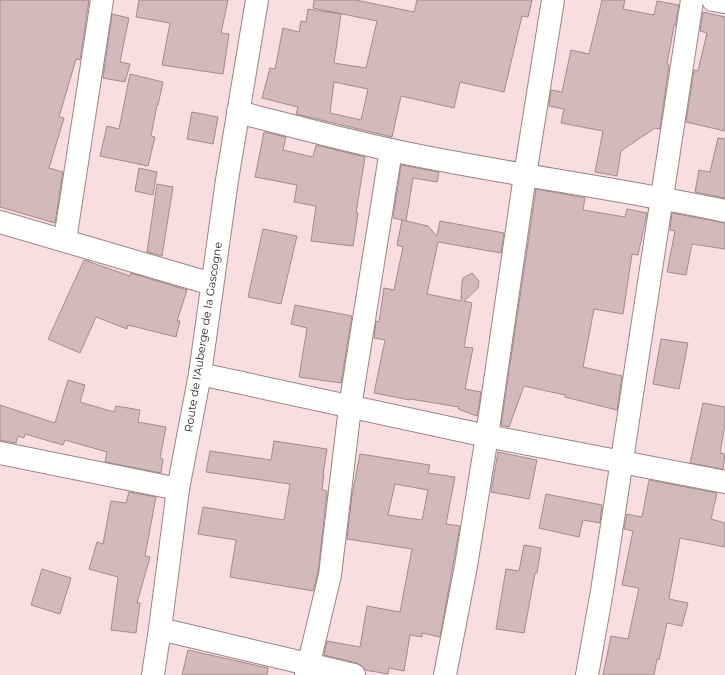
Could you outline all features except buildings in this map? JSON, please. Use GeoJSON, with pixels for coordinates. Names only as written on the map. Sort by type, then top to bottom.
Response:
{"type":"FeatureCollection","features":[{"type":"Feature","properties":{"kind":"street"},"geometry":{"type":"LineString","coordinates":[[65,240],[102,0]]}},
{"type":"Feature","properties":{"kind":"street","name":"Route de l'Auberge de la Gascogne"},"geometry":{"type":"LineString","coordinates":[[153,675],[178,490],[200,374],[238,112],[257,0]]}},
{"type":"Feature","properties":{"kind":"street"},"geometry":{"type":"LineString","coordinates":[[445,675],[466,566],[487,436],[525,175],[553,0]]}},
{"type":"Feature","properties":{"kind":"street"},"geometry":{"type":"LineString","coordinates":[[587,675],[602,592],[692,0]]}},
{"type":"Feature","properties":{"kind":"street"},"geometry":{"type":"LineString","coordinates":[[713,0],[725,2]]}},
{"type":"Feature","properties":{"kind":"street"},"geometry":{"type":"LineString","coordinates":[[238,112],[391,150],[525,175],[662,198],[725,211]]}},
{"type":"Feature","properties":{"kind":"street"},"geometry":{"type":"LineString","coordinates":[[307,670],[330,575],[350,407],[391,150]]}},
{"type":"Feature","properties":{"kind":"street"},"geometry":{"type":"LineString","coordinates":[[0,222],[212,284]]}},
{"type":"Feature","properties":{"kind":"street"},"geometry":{"type":"LineString","coordinates":[[200,374],[487,436],[725,482]]}},
{"type":"Feature","properties":{"kind":"street"},"geometry":{"type":"LineString","coordinates":[[0,453],[178,490]]}},
{"type":"Feature","properties":{"kind":"street"},"geometry":{"type":"LineString","coordinates":[[160,629],[307,670],[354,675]]}}]}
